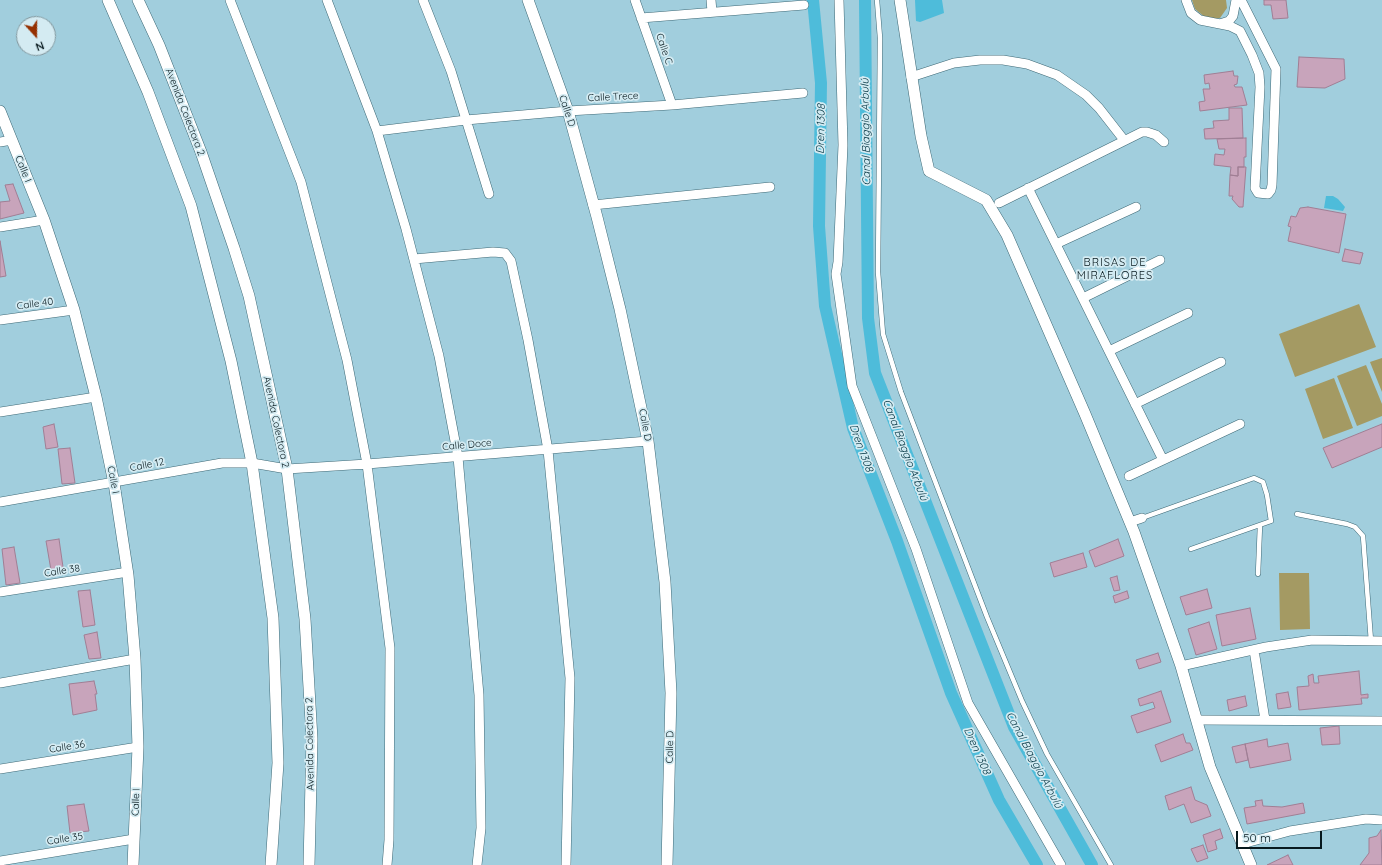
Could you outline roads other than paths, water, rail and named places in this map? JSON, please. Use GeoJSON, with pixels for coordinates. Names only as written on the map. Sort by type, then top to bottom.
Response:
{"type":"FeatureCollection","features":[{"type":"Feature","properties":{"kind":"street"},"geometry":{"type":"LineString","coordinates":[[108,0],[148,92],[191,206],[231,361],[252,464],[273,618],[278,763],[271,865]]}},
{"type":"Feature","properties":{"kind":"street","name":"Avenida Colectora 2"},"geometry":{"type":"LineString","coordinates":[[138,0],[159,45],[201,152],[234,248],[248,296],[287,469],[306,618],[312,739],[309,865]]}},
{"type":"Feature","properties":{"kind":"street"},"geometry":{"type":"LineString","coordinates":[[230,0],[301,182],[347,360],[367,464],[390,648],[389,840],[387,865]]}},
{"type":"Feature","properties":{"kind":"street"},"geometry":{"type":"LineString","coordinates":[[327,0],[377,131],[414,259],[439,356],[458,457],[479,695],[481,828],[477,865]]}},
{"type":"Feature","properties":{"kind":"street"},"geometry":{"type":"LineString","coordinates":[[423,0],[452,71],[489,194]]}},
{"type":"Feature","properties":{"kind":"street","name":"Calle D"},"geometry":{"type":"LineString","coordinates":[[528,0],[568,111],[620,309],[648,441],[665,582],[671,693],[667,865]]}},
{"type":"Feature","properties":{"kind":"street","name":"Calle C"},"geometry":{"type":"LineString","coordinates":[[635,0],[672,105]]}},
{"type":"Feature","properties":{"kind":"street"},"geometry":{"type":"LineString","coordinates":[[710,0],[712,12]]}},
{"type":"Feature","properties":{"kind":"street"},"geometry":{"type":"LineString","coordinates":[[839,0],[844,145],[838,262],[836,274],[852,386],[916,549],[968,703],[1061,865]]}},
{"type":"Feature","properties":{"kind":"street"},"geometry":{"type":"LineString","coordinates":[[900,0],[921,136],[929,171],[986,200],[1007,235],[1130,522],[1181,666],[1210,767],[1251,865]]}},
{"type":"Feature","properties":{"kind":"street"},"geometry":{"type":"LineString","coordinates":[[1186,0],[1191,13],[1196,17],[1219,24],[1236,27],[1240,31],[1257,67],[1260,100],[1255,188],[1258,193],[1268,194],[1272,185],[1276,69],[1241,0]]}},
{"type":"Feature","properties":{"kind":"street"},"geometry":{"type":"LineString","coordinates":[[1219,24],[1229,21],[1234,16],[1236,0]]}},
{"type":"Feature","properties":{"kind":"street"},"geometry":{"type":"LineString","coordinates":[[642,18],[804,4]]}},
{"type":"Feature","properties":{"kind":"street"},"geometry":{"type":"LineString","coordinates":[[911,77],[960,62],[1002,60],[1028,64],[1057,75],[1086,95],[1099,108],[1124,140]]}},
{"type":"Feature","properties":{"kind":"street","name":"Calle Trece"},"geometry":{"type":"LineString","coordinates":[[377,131],[466,120],[568,111],[672,105],[803,93]]}},
{"type":"Feature","properties":{"kind":"street","name":"Calle I"},"geometry":{"type":"LineString","coordinates":[[0,111],[44,220],[74,310],[96,397],[114,483],[128,572],[135,659],[138,746],[133,865]]}},
{"type":"Feature","properties":{"kind":"street"},"geometry":{"type":"LineString","coordinates":[[999,203],[1142,132],[1156,135],[1164,142]]}},
{"type":"Feature","properties":{"kind":"street"},"geometry":{"type":"LineString","coordinates":[[0,142],[12,140]]}},
{"type":"Feature","properties":{"kind":"street"},"geometry":{"type":"LineString","coordinates":[[593,205],[770,187]]}},
{"type":"Feature","properties":{"kind":"street"},"geometry":{"type":"LineString","coordinates":[[1028,188],[1163,460]]}},
{"type":"Feature","properties":{"kind":"street"},"geometry":{"type":"LineString","coordinates":[[1056,244],[1136,207]]}},
{"type":"Feature","properties":{"kind":"street"},"geometry":{"type":"LineString","coordinates":[[0,227],[44,220]]}},
{"type":"Feature","properties":{"kind":"street"},"geometry":{"type":"LineString","coordinates":[[414,259],[493,252],[505,253],[511,261],[528,340],[548,450],[570,678],[566,865]]}},
{"type":"Feature","properties":{"kind":"street"},"geometry":{"type":"LineString","coordinates":[[1083,298],[1160,260]]}},
{"type":"Feature","properties":{"kind":"street","name":"Calle 40"},"geometry":{"type":"LineString","coordinates":[[0,320],[74,310]]}},
{"type":"Feature","properties":{"kind":"street"},"geometry":{"type":"LineString","coordinates":[[1109,351],[1188,313]]}},
{"type":"Feature","properties":{"kind":"street"},"geometry":{"type":"LineString","coordinates":[[1135,404],[1221,362]]}},
{"type":"Feature","properties":{"kind":"street"},"geometry":{"type":"LineString","coordinates":[[0,412],[96,397]]}},
{"type":"Feature","properties":{"kind":"street"},"geometry":{"type":"LineString","coordinates":[[1129,476],[1240,424]]}},
{"type":"Feature","properties":{"kind":"street","name":"Calle Doce"},"geometry":{"type":"LineString","coordinates":[[287,469],[458,457],[648,441]]}},
{"type":"Feature","properties":{"kind":"street","name":"Calle 12"},"geometry":{"type":"LineString","coordinates":[[0,502],[222,463],[252,464],[287,469]]}},
{"type":"Feature","properties":{"kind":"street"},"geometry":{"type":"LineString","coordinates":[[1130,522],[1142,518]]}},
{"type":"Feature","properties":{"kind":"street","name":"Calle 38"},"geometry":{"type":"LineString","coordinates":[[0,592],[128,572]]}},
{"type":"Feature","properties":{"kind":"street"},"geometry":{"type":"LineString","coordinates":[[1181,666],[1254,650],[1312,640],[1382,641]]}},
{"type":"Feature","properties":{"kind":"street"},"geometry":{"type":"LineString","coordinates":[[1254,650],[1265,720]]}},
{"type":"Feature","properties":{"kind":"street"},"geometry":{"type":"LineString","coordinates":[[0,683],[135,659]]}},
{"type":"Feature","properties":{"kind":"street"},"geometry":{"type":"LineString","coordinates":[[1196,720],[1382,721]]}},
{"type":"Feature","properties":{"kind":"street","name":"Calle 36"},"geometry":{"type":"LineString","coordinates":[[0,769],[138,746]]}},
{"type":"Feature","properties":{"kind":"street"},"geometry":{"type":"LineString","coordinates":[[1242,844],[1290,831],[1366,819],[1382,820]]}},
{"type":"Feature","properties":{"kind":"street","name":"Calle 35"},"geometry":{"type":"LineString","coordinates":[[0,861],[134,839]]}},
{"type":"Feature","properties":{"kind":"lane"},"geometry":{"type":"LineString","coordinates":[[877,0],[880,38],[878,272],[883,334],[904,400],[987,617],[1022,701],[1047,754],[1111,865]]}},
{"type":"Feature","properties":{"kind":"lane"},"geometry":{"type":"LineString","coordinates":[[1142,518],[1254,478],[1263,482],[1268,495],[1271,521],[1192,549]]}},
{"type":"Feature","properties":{"kind":"lane"},"geometry":{"type":"LineString","coordinates":[[1297,514],[1347,524],[1355,528],[1363,536],[1370,641]]}},
{"type":"Feature","properties":{"kind":"lane"},"geometry":{"type":"LineString","coordinates":[[1258,574],[1260,525]]}},
{"type":"Feature","properties":{"kind":"water"},"geometry":{"type":"Polygon","coordinates":[[[915,0],[942,0],[944,13],[920,22],[916,21],[915,0]]]}},
{"type":"Feature","properties":{"kind":"water"},"geometry":{"type":"Polygon","coordinates":[[[1326,196],[1333,196],[1338,199],[1345,207],[1343,211],[1324,208],[1326,196]]]}},
{"type":"Feature","properties":{"kind":"waterway","name":"Dren 1308"},"geometry":{"type":"LineString","coordinates":[[813,0],[821,83],[819,226],[825,306],[853,428],[897,541],[951,693],[999,800],[1037,865]]}},
{"type":"Feature","properties":{"kind":"waterway","name":"Canal Biaggio Arbulú"},"geometry":{"type":"LineString","coordinates":[[865,0],[868,318],[875,373],[1014,727],[1092,865]]}},
{"type":"Feature","properties":{"kind":"district","name":"BRISAS DE MIRAFLORES"},"geometry":{"type":"Point","coordinates":[1115,269]}}]}
